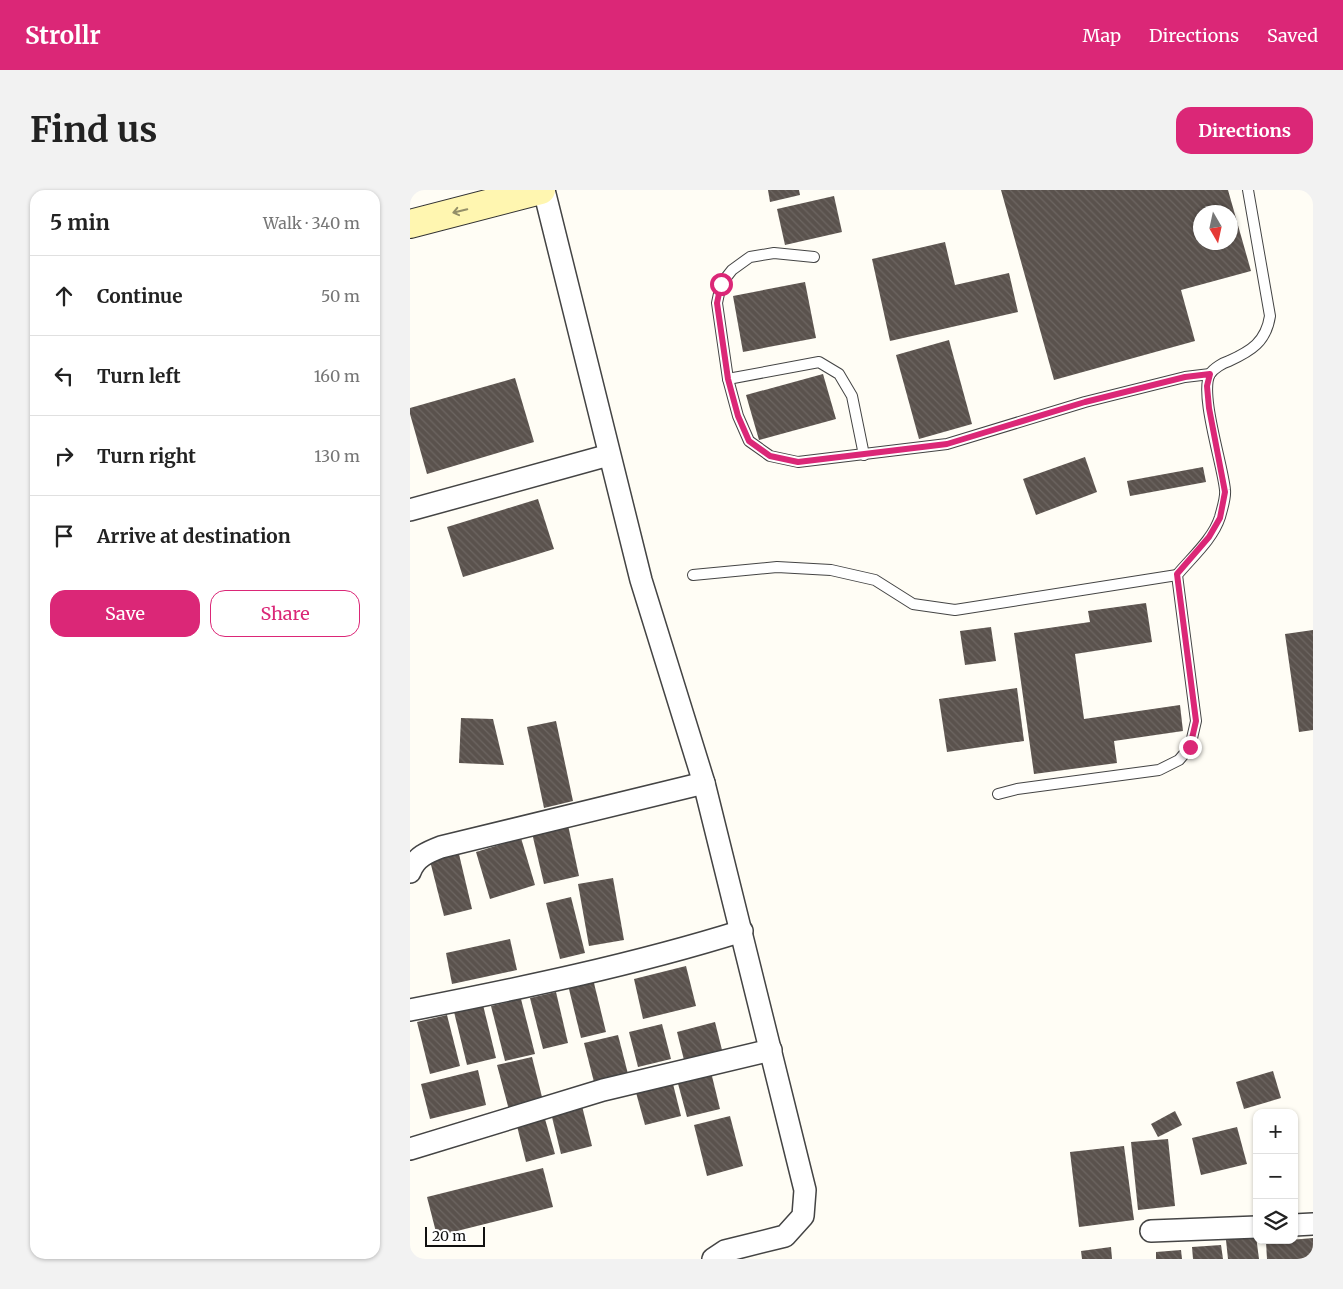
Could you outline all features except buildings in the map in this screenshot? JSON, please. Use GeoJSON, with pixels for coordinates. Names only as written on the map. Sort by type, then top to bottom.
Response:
{"type":"FeatureCollection","features":[{"type":"Feature","properties":{"kind":"street"},"geometry":{"type":"LineString","coordinates":[[410,224],[494,196],[543,190],[640,580],[704,783],[805,1190],[802,1216],[785,1236],[725,1251],[713,1259]]}},
{"type":"Feature","properties":{"kind":"street"},"geometry":{"type":"LineString","coordinates":[[410,510],[609,454]]}},
{"type":"Feature","properties":{"kind":"street"},"geometry":{"type":"LineString","coordinates":[[410,872],[412,866],[424,853],[441,847],[704,783]]}},
{"type":"Feature","properties":{"kind":"street"},"geometry":{"type":"LineString","coordinates":[[410,1010],[545,983],[683,950],[742,932]]}},
{"type":"Feature","properties":{"kind":"street"},"geometry":{"type":"LineString","coordinates":[[410,1149],[604,1090],[771,1050]]}},
{"type":"Feature","properties":{"kind":"street"},"geometry":{"type":"LineString","coordinates":[[1298,1225],[1313,1224]]}},
{"type":"Feature","properties":{"kind":"street"},"geometry":{"type":"LineString","coordinates":[[1151,1232],[1253,1227]]}},
{"type":"Feature","properties":{"kind":"lane"},"geometry":{"type":"LineString","coordinates":[[814,257],[774,253],[750,257],[732,270],[721,284],[717,303],[728,379],[738,416],[749,441],[770,456],[798,462],[947,444],[1085,402],[1185,377],[1210,374],[1222,364],[1244,354],[1261,341],[1268,328],[1270,316],[1248,190]]}},
{"type":"Feature","properties":{"kind":"lane"},"geometry":{"type":"LineString","coordinates":[[728,379],[819,362],[839,374],[852,396],[864,455]]}},
{"type":"Feature","properties":{"kind":"lane"},"geometry":{"type":"LineString","coordinates":[[693,575],[777,567],[831,570],[875,580],[913,604],[955,610],[1177,574],[1209,537],[1220,518],[1225,492],[1209,408],[1207,386],[1210,374]]}},
{"type":"Feature","properties":{"kind":"lane"},"geometry":{"type":"LineString","coordinates":[[998,794],[1159,770],[1179,760],[1190,747],[1196,721],[1177,574]]}},
{"type":"Feature","properties":{"kind":"route"},"geometry":{"type":"LineString","coordinates":[[721,284],[717,303],[728,379],[738,416],[749,441],[770,456],[798,462],[947,444],[1085,402],[1185,377],[1210,374],[1207,386],[1209,408],[1225,492],[1220,518],[1209,537],[1177,574],[1196,721],[1190,747]]}}]}
